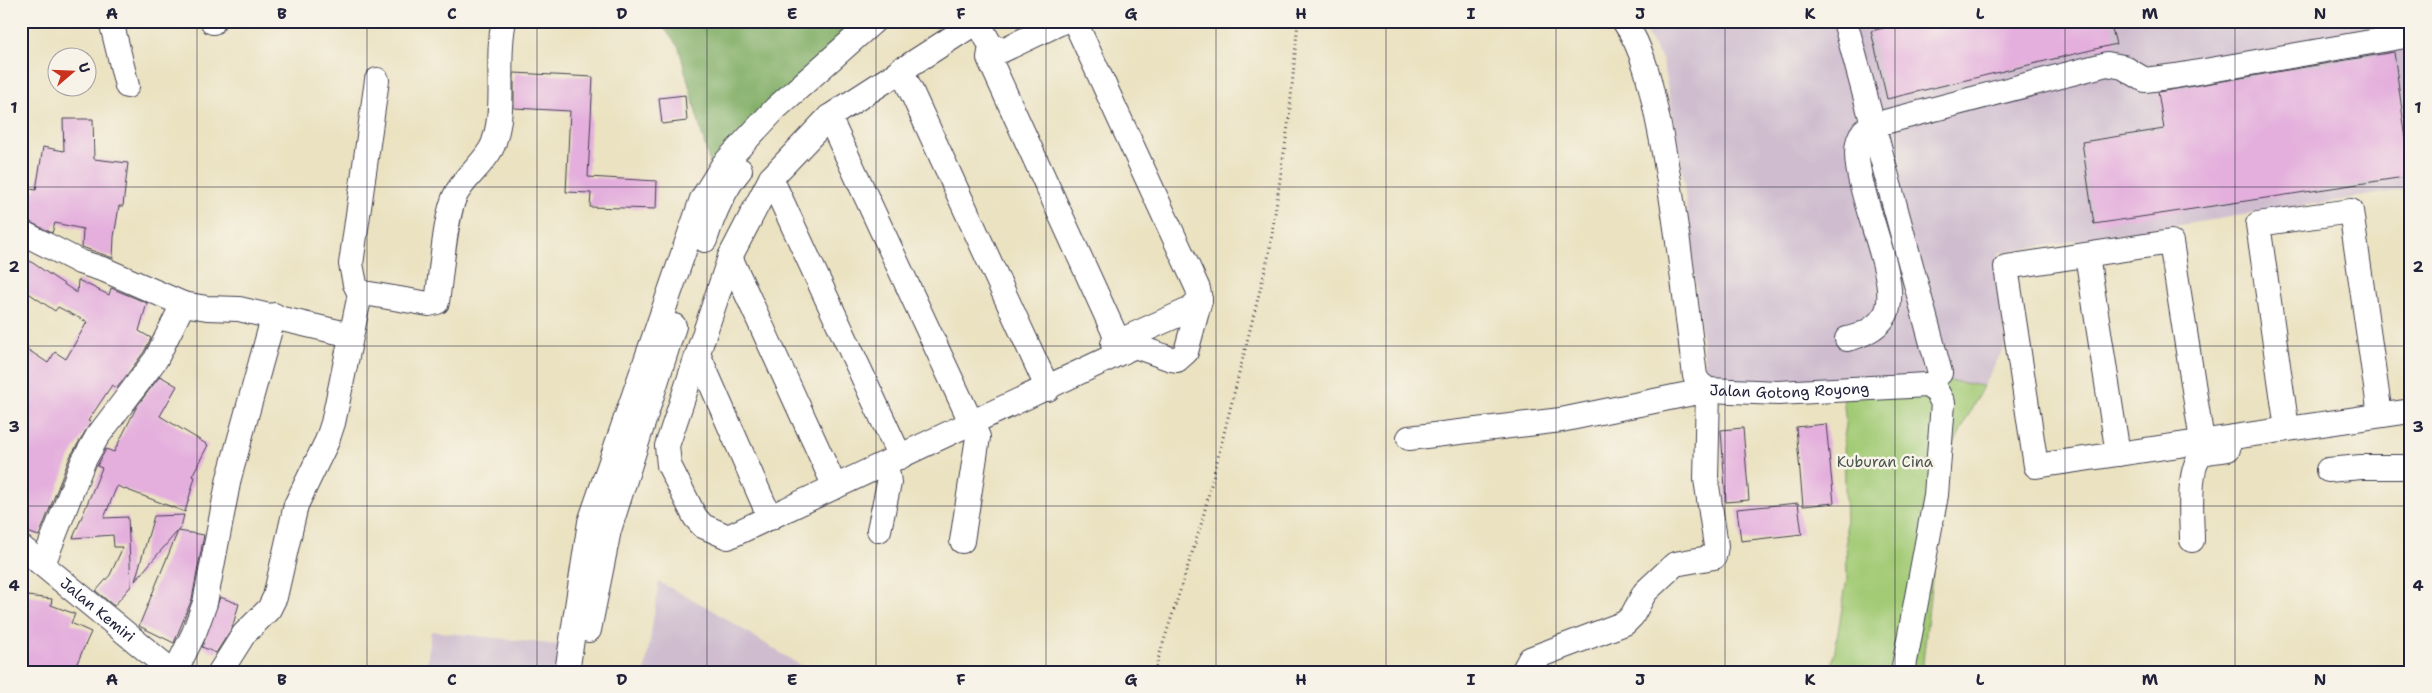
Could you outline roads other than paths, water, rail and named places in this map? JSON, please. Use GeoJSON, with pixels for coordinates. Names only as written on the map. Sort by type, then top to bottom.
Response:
{"type":"FeatureCollection","features":[{"type":"Feature","properties":{"kind":"street"},"geometry":{"type":"LineString","coordinates":[[111,21],[127,86]]}},
{"type":"Feature","properties":{"kind":"street"},"geometry":{"type":"LineString","coordinates":[[360,294],[364,293],[429,304],[437,302],[450,213],[456,194],[494,144],[501,108],[500,61],[504,21]]}},
{"type":"Feature","properties":{"kind":"street"},"geometry":{"type":"LineString","coordinates":[[567,672],[590,522],[702,199],[722,165],[776,108],[874,21]]}},
{"type":"Feature","properties":{"kind":"street"},"geometry":{"type":"LineString","coordinates":[[582,672],[609,530],[667,346],[714,214],[731,180],[785,115],[878,34],[890,21]]}},
{"type":"Feature","properties":{"kind":"street"},"geometry":{"type":"LineString","coordinates":[[997,48],[978,21],[829,116],[771,178],[730,257],[667,446],[669,466],[695,517],[703,526],[712,529],[767,511],[833,480],[893,455],[1127,344],[1191,309],[1200,300]]}},
{"type":"Feature","properties":{"kind":"street"},"geometry":{"type":"LineString","coordinates":[[1064,21],[997,48],[988,58],[1127,344],[1177,360],[1186,352],[1200,300],[1198,289],[1076,24],[1072,21]]}},
{"type":"Feature","properties":{"kind":"street","name":"Jalan Gotong Royong"},"geometry":{"type":"LineString","coordinates":[[1624,21],[1636,44],[1646,71],[1656,112],[1670,185],[1695,376],[1699,383],[1708,390],[1778,393],[1927,385],[1937,392],[1943,403],[1936,495],[1903,672]]}},
{"type":"Feature","properties":{"kind":"street"},"geometry":{"type":"LineString","coordinates":[[1845,21],[1940,373]]}},
{"type":"Feature","properties":{"kind":"street"},"geometry":{"type":"LineString","coordinates":[[1847,340],[1862,336],[1888,309],[1888,286],[1882,256],[1866,200],[1856,147],[1863,132],[1873,125],[2107,64],[2123,67],[2145,80],[2411,35]]}},
{"type":"Feature","properties":{"kind":"street"},"geometry":{"type":"LineString","coordinates":[[901,69],[1045,383]]}},
{"type":"Feature","properties":{"kind":"street"},"geometry":{"type":"LineString","coordinates":[[220,672],[244,634],[269,609],[274,597],[296,505],[327,441],[333,423],[360,294],[355,284],[351,264],[377,80]]}},
{"type":"Feature","properties":{"kind":"street"},"geometry":{"type":"LineString","coordinates":[[829,116],[978,437],[962,541]]}},
{"type":"Feature","properties":{"kind":"street"},"geometry":{"type":"LineString","coordinates":[[771,178],[893,455],[879,530]]}},
{"type":"Feature","properties":{"kind":"street"},"geometry":{"type":"LineString","coordinates":[[2287,429],[2258,224],[2351,211],[2380,415]]}},
{"type":"Feature","properties":{"kind":"street"},"geometry":{"type":"LineString","coordinates":[[21,232],[80,262],[105,270],[183,304],[207,308],[239,309],[274,315],[350,335]]}},
{"type":"Feature","properties":{"kind":"street"},"geometry":{"type":"LineString","coordinates":[[2202,441],[2172,242],[2006,267],[2036,466],[2411,410]]}},
{"type":"Feature","properties":{"kind":"street"},"geometry":{"type":"LineString","coordinates":[[2087,255],[2118,454]]}},
{"type":"Feature","properties":{"kind":"street"},"geometry":{"type":"LineString","coordinates":[[730,257],[833,480]]}},
{"type":"Feature","properties":{"kind":"street"},"geometry":{"type":"LineString","coordinates":[[43,564],[83,462],[97,437],[156,359],[183,304]]}},
{"type":"Feature","properties":{"kind":"street"},"geometry":{"type":"LineString","coordinates":[[174,672],[194,632],[205,603],[229,478],[274,315]]}},
{"type":"Feature","properties":{"kind":"street"},"geometry":{"type":"LineString","coordinates":[[698,354],[767,511]]}},
{"type":"Feature","properties":{"kind":"street"},"geometry":{"type":"LineString","coordinates":[[1409,438],[1561,420],[1708,390],[1706,479],[1716,546],[1714,557],[1675,564],[1645,592],[1632,616],[1625,623],[1530,659],[1523,672]]}},
{"type":"Feature","properties":{"kind":"street"},"geometry":{"type":"LineString","coordinates":[[2192,540],[2192,478],[2198,459],[2204,453],[2411,423]]}},
{"type":"Feature","properties":{"kind":"street"},"geometry":{"type":"LineString","coordinates":[[2328,470],[2362,467],[2411,467]]}},
{"type":"Feature","properties":{"kind":"street","name":"Jalan Kemiri"},"geometry":{"type":"LineString","coordinates":[[21,547],[174,672]]}},
{"type":"Feature","properties":{"kind":"park label","name":"Kuburan Cina"},"geometry":{"type":"Point","coordinates":[1885,462]}}]}
